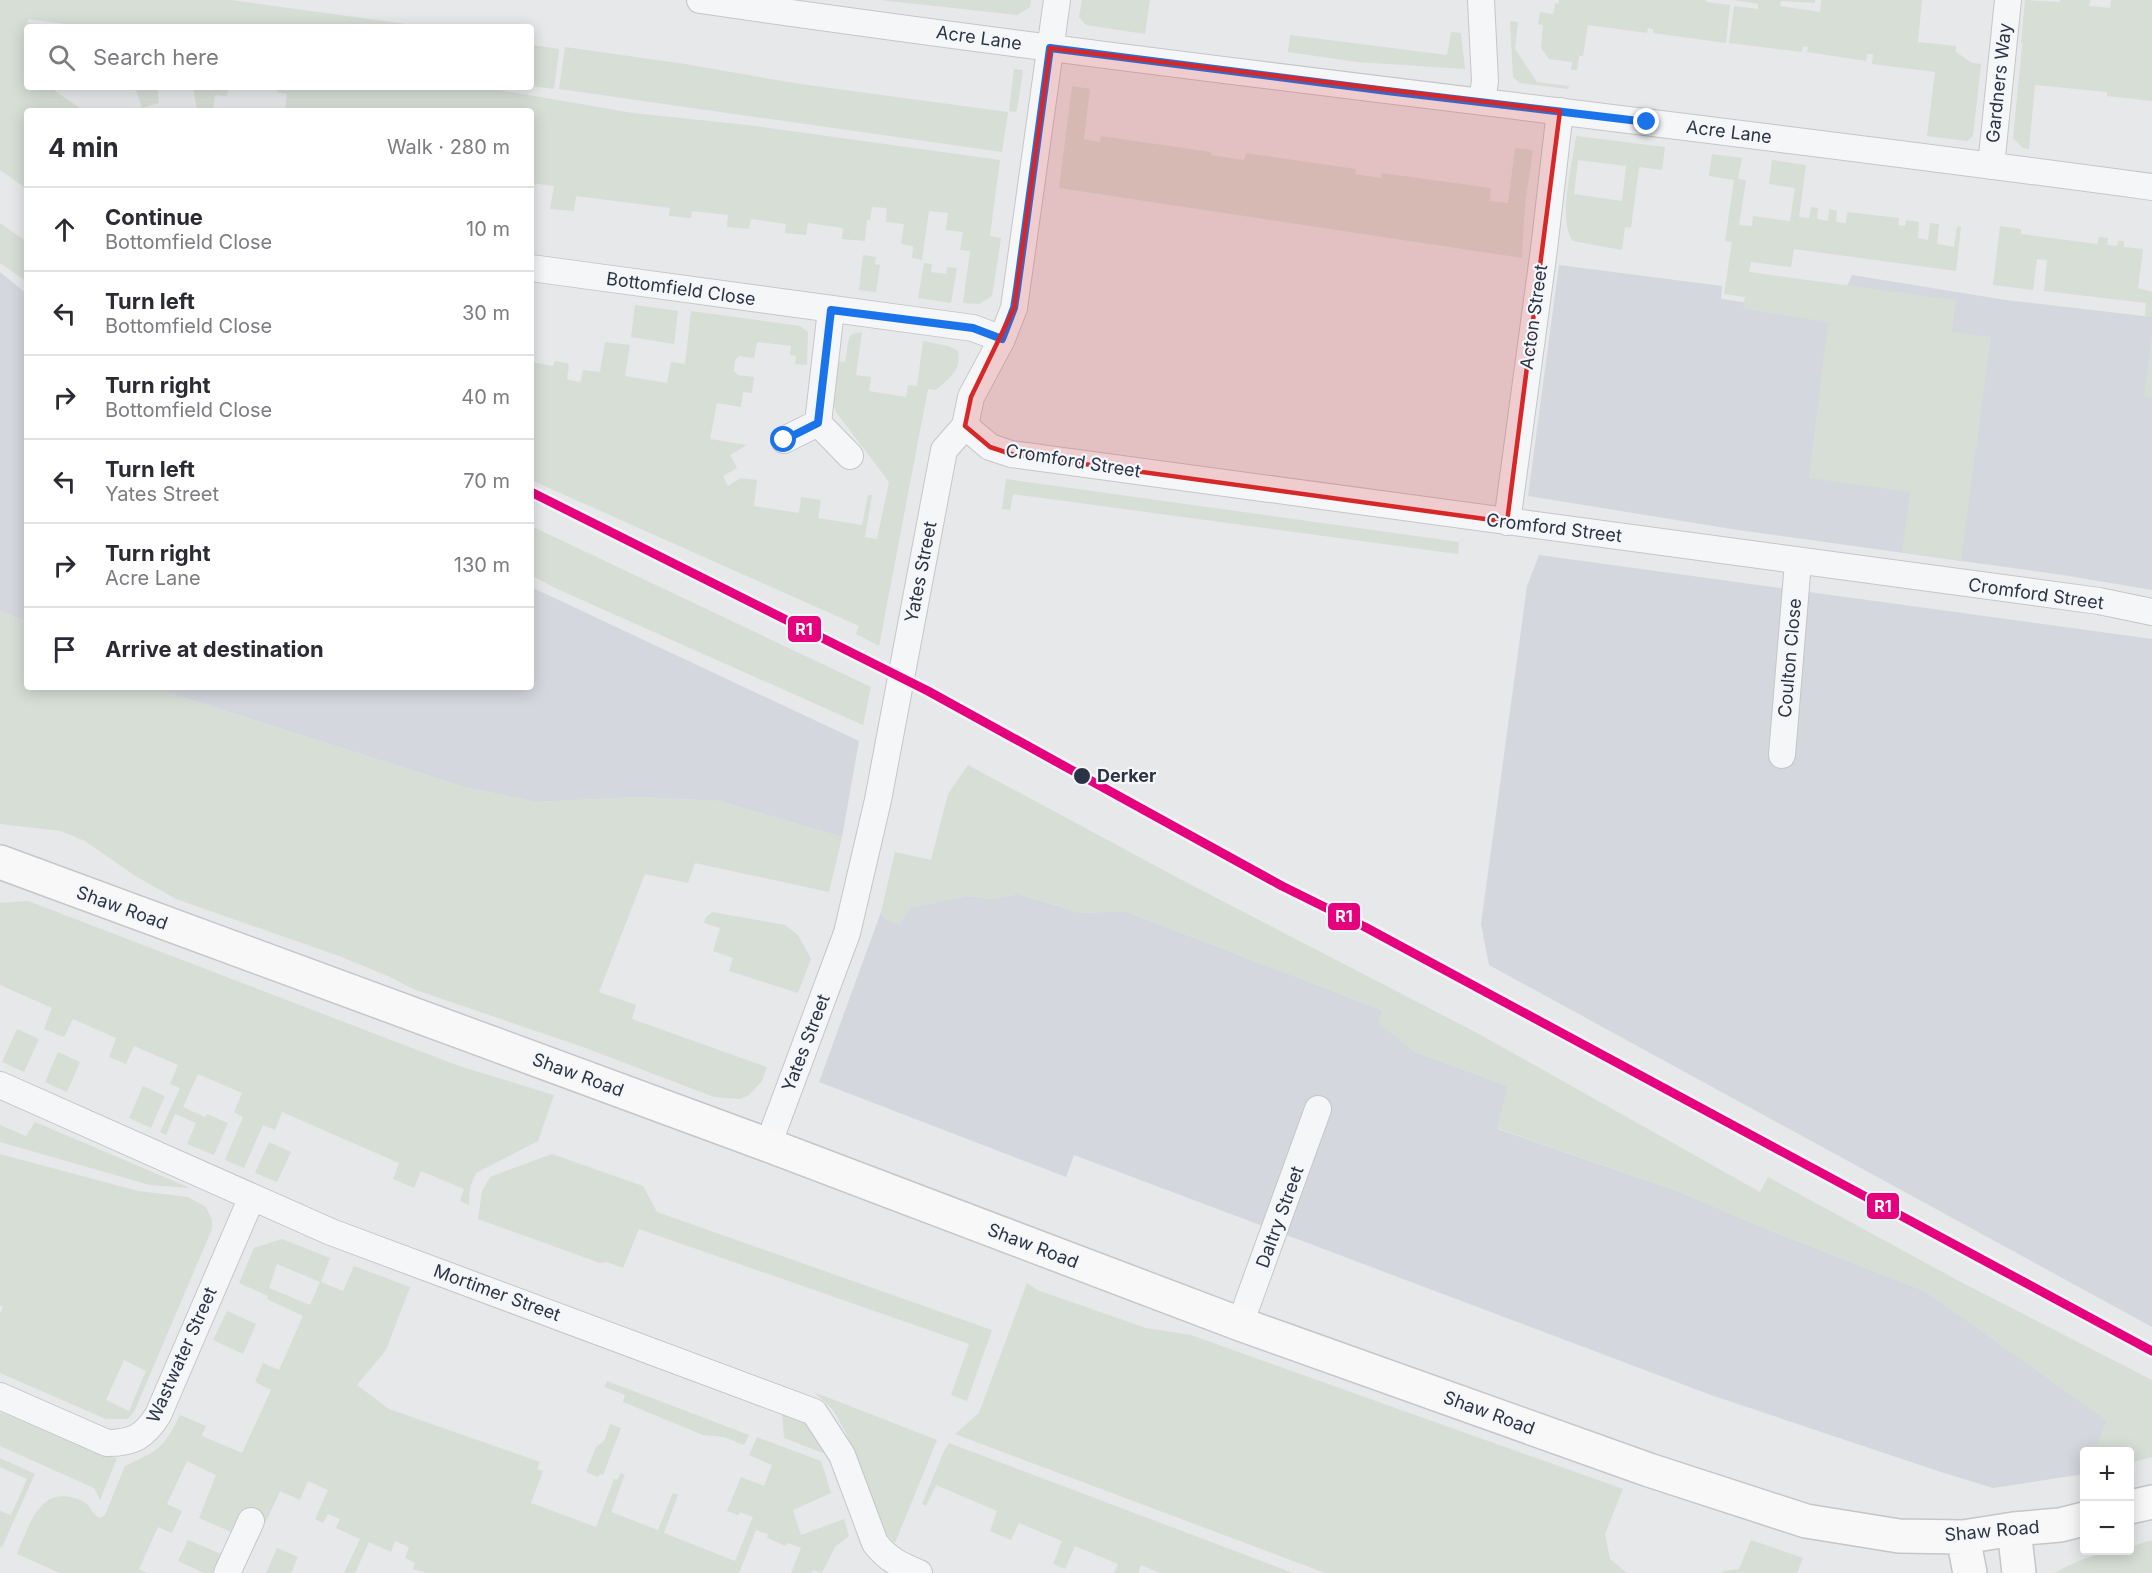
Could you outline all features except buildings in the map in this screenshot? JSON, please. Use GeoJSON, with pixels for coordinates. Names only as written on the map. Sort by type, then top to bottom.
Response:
{"type":"FeatureCollection","features":[{"type":"Feature","properties":{"kind":"main road","name":"Shaw Road"},"geometry":{"type":"LineString","coordinates":[[0,862],[768,1145],[1240,1324],[1649,1470],[1806,1521],[1899,1536],[1963,1537],[2060,1525],[2080,1520]]}},
{"type":"Feature","properties":{"kind":"main road"},"geometry":{"type":"LineString","coordinates":[[2134,1506],[2152,1502]]}},
{"type":"Feature","properties":{"kind":"main road"},"geometry":{"type":"LineString","coordinates":[[2014,1529],[2019,1573]]}},
{"type":"Feature","properties":{"kind":"main road"},"geometry":{"type":"LineString","coordinates":[[1963,1537],[1970,1573]]}},
{"type":"Feature","properties":{"kind":"street","name":"Acre Lane"},"geometry":{"type":"LineString","coordinates":[[700,0],[1050,48],[2152,187]]}},
{"type":"Feature","properties":{"kind":"street","name":"Yates Street"},"geometry":{"type":"LineString","coordinates":[[768,1145],[848,933],[878,800],[944,450],[964,426],[971,397],[1002,339],[1014,308],[1057,0]]}},
{"type":"Feature","properties":{"kind":"street"},"geometry":{"type":"LineString","coordinates":[[1480,0],[1485,81],[1482,101]]}},
{"type":"Feature","properties":{"kind":"street","name":"Gardners Way"},"geometry":{"type":"LineString","coordinates":[[1991,165],[2007,0]]}},
{"type":"Feature","properties":{"kind":"street","name":"Acton Street"},"geometry":{"type":"LineString","coordinates":[[1508,522],[1560,111]]}},
{"type":"Feature","properties":{"kind":"street","name":"Bottomfield Close"},"geometry":{"type":"LineString","coordinates":[[534,268],[973,328],[1002,339]]}},
{"type":"Feature","properties":{"kind":"street"},"geometry":{"type":"LineString","coordinates":[[831,310],[818,423],[849,456]]}},
{"type":"Feature","properties":{"kind":"street"},"geometry":{"type":"LineString","coordinates":[[784,440],[818,423]]}},
{"type":"Feature","properties":{"kind":"street","name":"Cromford Street"},"geometry":{"type":"LineString","coordinates":[[964,426],[990,447],[1011,454],[2099,601],[2152,612]]}},
{"type":"Feature","properties":{"kind":"street","name":"Coulton Close"},"geometry":{"type":"LineString","coordinates":[[1782,755],[1798,562]]}},
{"type":"Feature","properties":{"kind":"street","name":"Mortimer Street"},"geometry":{"type":"LineString","coordinates":[[0,1085],[331,1232],[814,1412],[842,1455],[875,1543],[896,1563],[920,1573]]}},
{"type":"Feature","properties":{"kind":"street","name":"Daltry Street"},"geometry":{"type":"LineString","coordinates":[[1240,1324],[1318,1109]]}},
{"type":"Feature","properties":{"kind":"street","name":"Wastwater Street"},"geometry":{"type":"LineString","coordinates":[[0,1396],[106,1443],[125,1443],[148,1430],[158,1415],[252,1197]]}},
{"type":"Feature","properties":{"kind":"street"},"geometry":{"type":"LineString","coordinates":[[227,1573],[251,1521]]}},
{"type":"Feature","properties":{"kind":"highlighted area"},"geometry":{"type":"Polygon","coordinates":[[[1050,48],[1560,111],[1507,522],[1011,454],[990,447],[965,426],[971,397],[1014,308],[1050,48]]]}},
{"type":"Feature","properties":{"kind":"shaded area"},"geometry":{"type":"Polygon","coordinates":[[[0,0],[231,0],[406,24],[66,24],[28,19],[28,23],[35,24],[24,24],[24,90],[56,90],[80,108],[24,108],[24,187],[0,170],[0,0]]]}},
{"type":"Feature","properties":{"kind":"shaded area"},"geometry":{"type":"Polygon","coordinates":[[[880,0],[1031,0],[1030,7],[1017,15],[880,0]]]}},
{"type":"Feature","properties":{"kind":"shaded area"},"geometry":{"type":"Polygon","coordinates":[[[1082,0],[1150,0],[1145,34],[1086,25],[1079,17],[1082,0]]]}},
{"type":"Feature","properties":{"kind":"shaded area"},"geometry":{"type":"Polygon","coordinates":[[[1559,0],[1706,0],[1706,2],[1730,5],[1726,43],[1653,33],[1653,29],[1648,28],[1647,33],[1588,25],[1583,56],[1579,56],[1577,70],[1571,70],[1572,62],[1549,59],[1541,48],[1543,25],[1538,24],[1540,12],[1553,14],[1555,3],[1559,4],[1559,0]]]}},
{"type":"Feature","properties":{"kind":"shaded area"},"geometry":{"type":"Polygon","coordinates":[[[1733,0],[1815,0],[1815,3],[1781,1],[1780,6],[1820,12],[1821,0],[1922,0],[1918,42],[1956,46],[1956,52],[1972,63],[1981,64],[1973,136],[1967,141],[1927,136],[1935,72],[1872,64],[1873,54],[1867,54],[1866,61],[1807,52],[1808,47],[1803,46],[1802,52],[1729,43],[1734,6],[1758,9],[1758,4],[1733,0]]]}},
{"type":"Feature","properties":{"kind":"shaded area"},"geometry":{"type":"Polygon","coordinates":[[[2025,0],[2059,2],[2060,0],[2090,0],[2089,6],[2110,8],[2111,0],[2152,0],[2152,101],[2107,96],[2107,92],[2035,85],[2029,149],[2023,148],[2013,138],[2025,0]]]}},
{"type":"Feature","properties":{"kind":"shaded area"},"geometry":{"type":"Polygon","coordinates":[[[1510,21],[1518,22],[1515,49],[1537,82],[1569,86],[1568,89],[1520,83],[1513,77],[1510,21]]]}},
{"type":"Feature","properties":{"kind":"shaded area"},"geometry":{"type":"Polygon","coordinates":[[[1451,32],[1461,33],[1465,69],[1357,62],[1288,52],[1290,35],[1447,55],[1451,32]]]}},
{"type":"Feature","properties":{"kind":"shaded area"},"geometry":{"type":"Polygon","coordinates":[[[534,45],[559,49],[554,89],[534,86],[534,45]]]}},
{"type":"Feature","properties":{"kind":"shaded area"},"geometry":{"type":"Polygon","coordinates":[[[565,47],[685,64],[800,84],[1008,112],[1002,152],[559,89],[565,47]]]}},
{"type":"Feature","properties":{"kind":"shaded area"},"geometry":{"type":"Polygon","coordinates":[[[1014,69],[1023,70],[1015,112],[1009,111],[1014,69]]]}},
{"type":"Feature","properties":{"kind":"shaded area"},"geometry":{"type":"Polygon","coordinates":[[[1072,86],[1090,89],[1084,139],[1100,142],[1101,136],[1211,152],[1211,155],[1244,160],[1246,153],[1356,169],[1355,174],[1381,178],[1382,173],[1491,188],[1490,201],[1508,203],[1515,148],[1533,150],[1525,205],[1522,258],[1059,188],[1072,86]]]}},
{"type":"Feature","properties":{"kind":"shaded area"},"geometry":{"type":"Polygon","coordinates":[[[136,90],[157,90],[159,103],[142,108],[136,90]]]}},
{"type":"Feature","properties":{"kind":"shaded area"},"geometry":{"type":"Polygon","coordinates":[[[194,90],[228,90],[227,96],[215,95],[213,108],[197,108],[194,90]]]}},
{"type":"Feature","properties":{"kind":"shaded area"},"geometry":{"type":"Polygon","coordinates":[[[277,90],[499,90],[633,113],[747,125],[1000,160],[990,236],[1001,238],[992,296],[979,304],[963,303],[970,251],[960,250],[963,232],[946,230],[948,213],[929,211],[922,260],[912,258],[913,246],[901,244],[904,224],[886,222],[887,208],[872,207],[870,220],[867,220],[865,241],[842,239],[843,228],[808,223],[806,235],[785,233],[786,224],[751,219],[749,229],[727,227],[728,215],[692,211],[691,218],[669,216],[670,208],[576,196],[574,211],[550,209],[554,186],[534,183],[534,108],[285,108],[287,94],[277,92],[277,90]]]}},
{"type":"Feature","properties":{"kind":"shaded area"},"geometry":{"type":"Polygon","coordinates":[[[1576,136],[1665,147],[1662,170],[1639,167],[1631,228],[1625,227],[1622,250],[1573,241],[1568,232],[1566,206],[1576,136]],[[1578,160],[1574,194],[1622,201],[1626,166],[1578,160]]]}},
{"type":"Feature","properties":{"kind":"shaded area"},"geometry":{"type":"Polygon","coordinates":[[[1712,154],[1742,158],[1738,179],[1746,180],[1739,225],[1752,226],[1753,216],[1790,221],[1795,188],[1769,184],[1772,160],[1806,165],[1799,217],[1809,218],[1811,207],[1818,208],[1817,219],[1828,221],[1829,209],[1837,211],[1836,222],[1846,223],[1847,212],[1899,218],[1898,225],[1905,226],[1906,220],[1919,222],[1918,238],[1928,240],[1930,223],[1939,224],[1937,244],[1954,247],[1957,226],[1961,227],[1956,271],[1794,249],[1791,267],[1751,262],[1749,272],[1956,300],[1952,332],[1991,337],[1961,561],[1902,552],[1910,492],[1809,478],[1828,322],[1743,309],[1745,297],[1724,294],[1732,242],[1725,241],[1734,180],[1709,176],[1712,154]]]}},
{"type":"Feature","properties":{"kind":"shaded area"},"geometry":{"type":"Polygon","coordinates":[[[0,223],[24,240],[24,280],[0,263],[0,223]]]}},
{"type":"Feature","properties":{"kind":"shaded area"},"geometry":{"type":"Polygon","coordinates":[[[2000,226],[2021,229],[2021,234],[2097,244],[2099,237],[2108,238],[2107,245],[2117,246],[2118,241],[2124,241],[2124,247],[2143,249],[2138,288],[2152,292],[2152,317],[2145,316],[2146,303],[2044,291],[2047,260],[2037,259],[2033,290],[1993,285],[2000,226]]]}},
{"type":"Feature","properties":{"kind":"shaded area"},"geometry":{"type":"Polygon","coordinates":[[[863,255],[876,257],[875,264],[880,265],[876,292],[859,290],[863,255]]]}},
{"type":"Feature","properties":{"kind":"shaded area"},"geometry":{"type":"Polygon","coordinates":[[[924,263],[932,264],[931,272],[946,274],[947,267],[957,268],[951,303],[918,298],[924,263]]]}},
{"type":"Feature","properties":{"kind":"shaded area"},"geometry":{"type":"Polygon","coordinates":[[[1559,265],[1722,286],[1721,299],[1834,315],[1852,275],[2006,300],[2152,317],[2152,590],[2063,575],[1738,530],[1528,496],[1559,265]]]}},
{"type":"Feature","properties":{"kind":"shaded area"},"geometry":{"type":"Polygon","coordinates":[[[0,272],[24,292],[24,621],[0,611],[0,272]]]}},
{"type":"Feature","properties":{"kind":"shaded area"},"geometry":{"type":"Polygon","coordinates":[[[635,305],[678,311],[674,344],[631,337],[635,305]]]}},
{"type":"Feature","properties":{"kind":"shaded area"},"geometry":{"type":"Polygon","coordinates":[[[691,311],[800,326],[808,332],[807,365],[795,364],[796,356],[790,355],[791,346],[757,342],[754,358],[739,356],[735,360],[734,371],[738,375],[754,377],[752,393],[743,392],[741,407],[717,403],[710,439],[747,445],[730,455],[737,468],[723,476],[728,486],[741,478],[757,480],[754,506],[799,513],[801,497],[821,500],[818,518],[862,525],[868,495],[872,495],[865,537],[877,539],[889,482],[836,412],[833,401],[837,361],[845,362],[849,338],[852,334],[862,332],[856,375],[871,377],[869,391],[906,397],[908,385],[917,386],[923,341],[948,346],[958,351],[958,364],[953,374],[936,390],[928,389],[879,646],[856,634],[859,626],[534,481],[534,363],[553,366],[555,361],[567,363],[569,366],[567,378],[579,382],[583,370],[600,372],[605,342],[630,345],[625,376],[667,383],[671,362],[685,364],[691,311]]]}},
{"type":"Feature","properties":{"kind":"shaded area"},"geometry":{"type":"Polygon","coordinates":[[[2152,334],[2152,398],[2144,397],[2152,334]]]}},
{"type":"Feature","properties":{"kind":"shaded area"},"geometry":{"type":"Polygon","coordinates":[[[1006,479],[1459,542],[1458,554],[1013,494],[1010,510],[1002,509],[1006,479]]]}},
{"type":"Feature","properties":{"kind":"shaded area"},"geometry":{"type":"Polygon","coordinates":[[[534,527],[871,687],[863,725],[534,577],[534,527]]]}},
{"type":"Feature","properties":{"kind":"shaded area"},"geometry":{"type":"Polygon","coordinates":[[[1539,555],[2152,639],[2152,1327],[1489,965],[1481,924],[1527,586],[1539,555]]]}},
{"type":"Feature","properties":{"kind":"shaded area"},"geometry":{"type":"Polygon","coordinates":[[[534,588],[859,741],[842,837],[718,801],[638,797],[536,802],[464,787],[159,690],[534,690],[534,588]]]}},
{"type":"Feature","properties":{"kind":"shaded area"},"geometry":{"type":"Polygon","coordinates":[[[0,611],[24,621],[24,690],[159,690],[464,787],[536,802],[638,797],[718,801],[842,837],[829,892],[695,863],[688,883],[645,874],[599,992],[636,1005],[632,1019],[767,1067],[762,1081],[749,1095],[740,1099],[714,1097],[583,1047],[413,989],[339,956],[176,899],[137,877],[85,841],[61,831],[0,824],[0,611]]]}},
{"type":"Feature","properties":{"kind":"shaded area"},"geometry":{"type":"Polygon","coordinates":[[[968,765],[1178,878],[1479,1034],[1760,1192],[1768,1177],[1957,1280],[2152,1380],[2152,1457],[2134,1462],[2134,1447],[2097,1447],[2107,1420],[1925,1291],[1764,1228],[1680,1192],[1497,1128],[1508,1086],[1415,1052],[1378,1023],[1382,1010],[1125,911],[1081,913],[1018,894],[990,899],[968,896],[911,907],[899,925],[886,920],[881,912],[895,852],[931,860],[948,794],[968,765]]]}},
{"type":"Feature","properties":{"kind":"shaded area"},"geometry":{"type":"Polygon","coordinates":[[[1018,894],[1081,913],[1125,911],[1382,1010],[1399,1038],[1415,1052],[1508,1086],[1498,1129],[1680,1192],[1764,1228],[1925,1291],[2107,1420],[2097,1447],[2080,1447],[2080,1475],[1993,1488],[1711,1395],[1074,1155],[1066,1177],[819,1082],[881,912],[886,920],[911,907],[968,896],[990,899],[1018,894]]]}},
{"type":"Feature","properties":{"kind":"shaded area"},"geometry":{"type":"Polygon","coordinates":[[[28,901],[459,1066],[554,1095],[538,1141],[476,1173],[470,1187],[469,1205],[460,1201],[464,1189],[421,1171],[414,1188],[393,1179],[399,1163],[282,1112],[275,1130],[263,1125],[244,1168],[225,1160],[243,1117],[234,1112],[242,1093],[198,1074],[183,1107],[205,1117],[207,1114],[228,1123],[214,1155],[187,1144],[196,1123],[175,1114],[166,1135],[160,1132],[180,1088],[170,1084],[178,1065],[134,1046],[126,1064],[109,1057],[116,1038],[73,1019],[64,1037],[44,1029],[52,1008],[0,985],[0,903],[28,901]]]}},
{"type":"Feature","properties":{"kind":"shaded area"},"geometry":{"type":"Polygon","coordinates":[[[712,912],[785,925],[798,935],[811,959],[798,993],[729,971],[733,958],[713,951],[720,928],[704,923],[706,917],[712,912]]]}},
{"type":"Feature","properties":{"kind":"shaded area"},"geometry":{"type":"Polygon","coordinates":[[[17,1029],[39,1039],[24,1072],[2,1062],[17,1029]]]}},
{"type":"Feature","properties":{"kind":"shaded area"},"geometry":{"type":"Polygon","coordinates":[[[58,1052],[80,1062],[67,1092],[45,1082],[58,1052]]]}},
{"type":"Feature","properties":{"kind":"shaded area"},"geometry":{"type":"Polygon","coordinates":[[[143,1086],[165,1096],[151,1128],[129,1118],[143,1086]]]}},
{"type":"Feature","properties":{"kind":"shaded area"},"geometry":{"type":"Polygon","coordinates":[[[35,1122],[190,1188],[150,1185],[0,1142],[0,1125],[26,1136],[35,1122]]]}},
{"type":"Feature","properties":{"kind":"shaded area"},"geometry":{"type":"Polygon","coordinates":[[[269,1142],[291,1152],[277,1182],[255,1173],[269,1142]]]}},
{"type":"Feature","properties":{"kind":"shaded area"},"geometry":{"type":"Polygon","coordinates":[[[0,1154],[138,1191],[188,1197],[206,1207],[212,1220],[212,1229],[134,1412],[128,1419],[106,1419],[0,1373],[0,1314],[3,1307],[0,1305],[0,1154]],[[124,1360],[106,1400],[129,1411],[146,1371],[124,1360]]]}},
{"type":"Feature","properties":{"kind":"shaded area"},"geometry":{"type":"Polygon","coordinates":[[[552,1154],[643,1186],[657,1212],[992,1330],[967,1401],[951,1395],[969,1344],[639,1229],[623,1268],[607,1262],[600,1263],[478,1219],[482,1191],[490,1177],[552,1154]]]}},
{"type":"Feature","properties":{"kind":"shaded area"},"geometry":{"type":"Polygon","coordinates":[[[282,1239],[330,1258],[321,1282],[343,1291],[354,1266],[410,1287],[386,1350],[357,1385],[389,1409],[540,1462],[537,1469],[543,1471],[531,1503],[596,1527],[614,1479],[617,1480],[621,1473],[625,1474],[611,1512],[658,1530],[673,1493],[678,1495],[664,1533],[735,1561],[753,1517],[740,1512],[738,1515],[727,1511],[741,1477],[764,1486],[772,1465],[749,1455],[757,1437],[821,1461],[831,1493],[793,1510],[801,1535],[844,1519],[849,1536],[835,1547],[822,1573],[813,1570],[811,1573],[791,1573],[801,1548],[788,1543],[786,1546],[767,1538],[768,1534],[756,1530],[739,1573],[426,1573],[413,1569],[415,1563],[405,1558],[409,1547],[395,1541],[391,1552],[369,1542],[355,1573],[344,1573],[360,1539],[336,1528],[340,1519],[328,1514],[323,1523],[315,1519],[328,1490],[308,1481],[300,1500],[280,1491],[266,1522],[240,1511],[231,1532],[199,1518],[216,1475],[187,1461],[167,1504],[182,1511],[172,1533],[158,1527],[139,1569],[147,1573],[60,1573],[17,1554],[33,1518],[47,1501],[57,1497],[69,1497],[84,1502],[100,1518],[105,1515],[125,1466],[159,1447],[180,1415],[206,1426],[202,1436],[242,1453],[271,1390],[255,1382],[263,1363],[279,1370],[303,1316],[239,1283],[254,1248],[282,1239]],[[277,1264],[269,1288],[310,1305],[320,1282],[277,1264]]]}},
{"type":"Feature","properties":{"kind":"shaded area"},"geometry":{"type":"Polygon","coordinates":[[[1027,1283],[1037,1290],[1146,1328],[1191,1335],[1623,1489],[1605,1534],[1610,1559],[1627,1573],[1325,1573],[955,1434],[979,1413],[1027,1283]]]}},
{"type":"Feature","properties":{"kind":"shaded area"},"geometry":{"type":"Polygon","coordinates":[[[227,1311],[256,1324],[243,1354],[213,1340],[227,1311]]]}},
{"type":"Feature","properties":{"kind":"shaded area"},"geometry":{"type":"Polygon","coordinates":[[[607,1381],[749,1435],[744,1445],[724,1437],[703,1435],[623,1402],[625,1395],[604,1387],[607,1381]]]}},
{"type":"Feature","properties":{"kind":"shaded area"},"geometry":{"type":"Polygon","coordinates":[[[814,1392],[937,1440],[895,1543],[887,1535],[846,1433],[833,1410],[814,1392]]]}},
{"type":"Feature","properties":{"kind":"shaded area"},"geometry":{"type":"Polygon","coordinates":[[[0,1412],[104,1456],[117,1458],[100,1500],[94,1488],[0,1446],[0,1412]]]}},
{"type":"Feature","properties":{"kind":"shaded area"},"geometry":{"type":"Polygon","coordinates":[[[782,1413],[808,1424],[827,1451],[823,1453],[784,1438],[782,1413]]]}},
{"type":"Feature","properties":{"kind":"shaded area"},"geometry":{"type":"Polygon","coordinates":[[[610,1424],[621,1428],[603,1475],[600,1474],[598,1477],[586,1472],[596,1447],[604,1441],[610,1424]]]}},
{"type":"Feature","properties":{"kind":"shaded area"},"geometry":{"type":"Polygon","coordinates":[[[949,1443],[1293,1573],[1160,1573],[1141,1565],[1138,1573],[1114,1573],[1118,1564],[1075,1546],[1065,1569],[1053,1564],[1062,1541],[1019,1523],[1011,1540],[990,1531],[997,1511],[936,1485],[926,1506],[922,1504],[949,1443]]]}},
{"type":"Feature","properties":{"kind":"shaded area"},"geometry":{"type":"Polygon","coordinates":[[[0,1458],[35,1474],[2,1547],[0,1546],[0,1511],[11,1515],[27,1479],[0,1467],[0,1458]]]}},
{"type":"Feature","properties":{"kind":"shaded area"},"geometry":{"type":"Polygon","coordinates":[[[188,1540],[221,1554],[212,1573],[204,1573],[178,1561],[188,1540]]]}},
{"type":"Feature","properties":{"kind":"shaded area"},"geometry":{"type":"Polygon","coordinates":[[[1751,1540],[1803,1558],[1797,1573],[1724,1573],[1723,1571],[1739,1569],[1751,1540]]]}},
{"type":"Feature","properties":{"kind":"shaded area"},"geometry":{"type":"Polygon","coordinates":[[[2152,1540],[2152,1573],[2055,1573],[2072,1564],[2099,1555],[2134,1555],[2134,1546],[2152,1540]]]}},
{"type":"Feature","properties":{"kind":"shaded area"},"geometry":{"type":"Polygon","coordinates":[[[277,1548],[298,1557],[291,1573],[266,1573],[277,1548]]]}},
{"type":"Feature","properties":{"kind":"transit line","name":"R1"},"geometry":{"type":"LineString","coordinates":[[534,494],[928,691],[1282,886],[1365,927],[2152,1351]]}},
{"type":"Feature","properties":{"kind":"place","name":"Derker"},"geometry":{"type":"Point","coordinates":[1082,776]}},
{"type":"Feature","properties":{"kind":"route"},"geometry":{"type":"LineString","coordinates":[[784,440],[818,423],[831,310],[973,328],[1002,339],[1014,308],[1050,48],[1647,122]]}}]}
